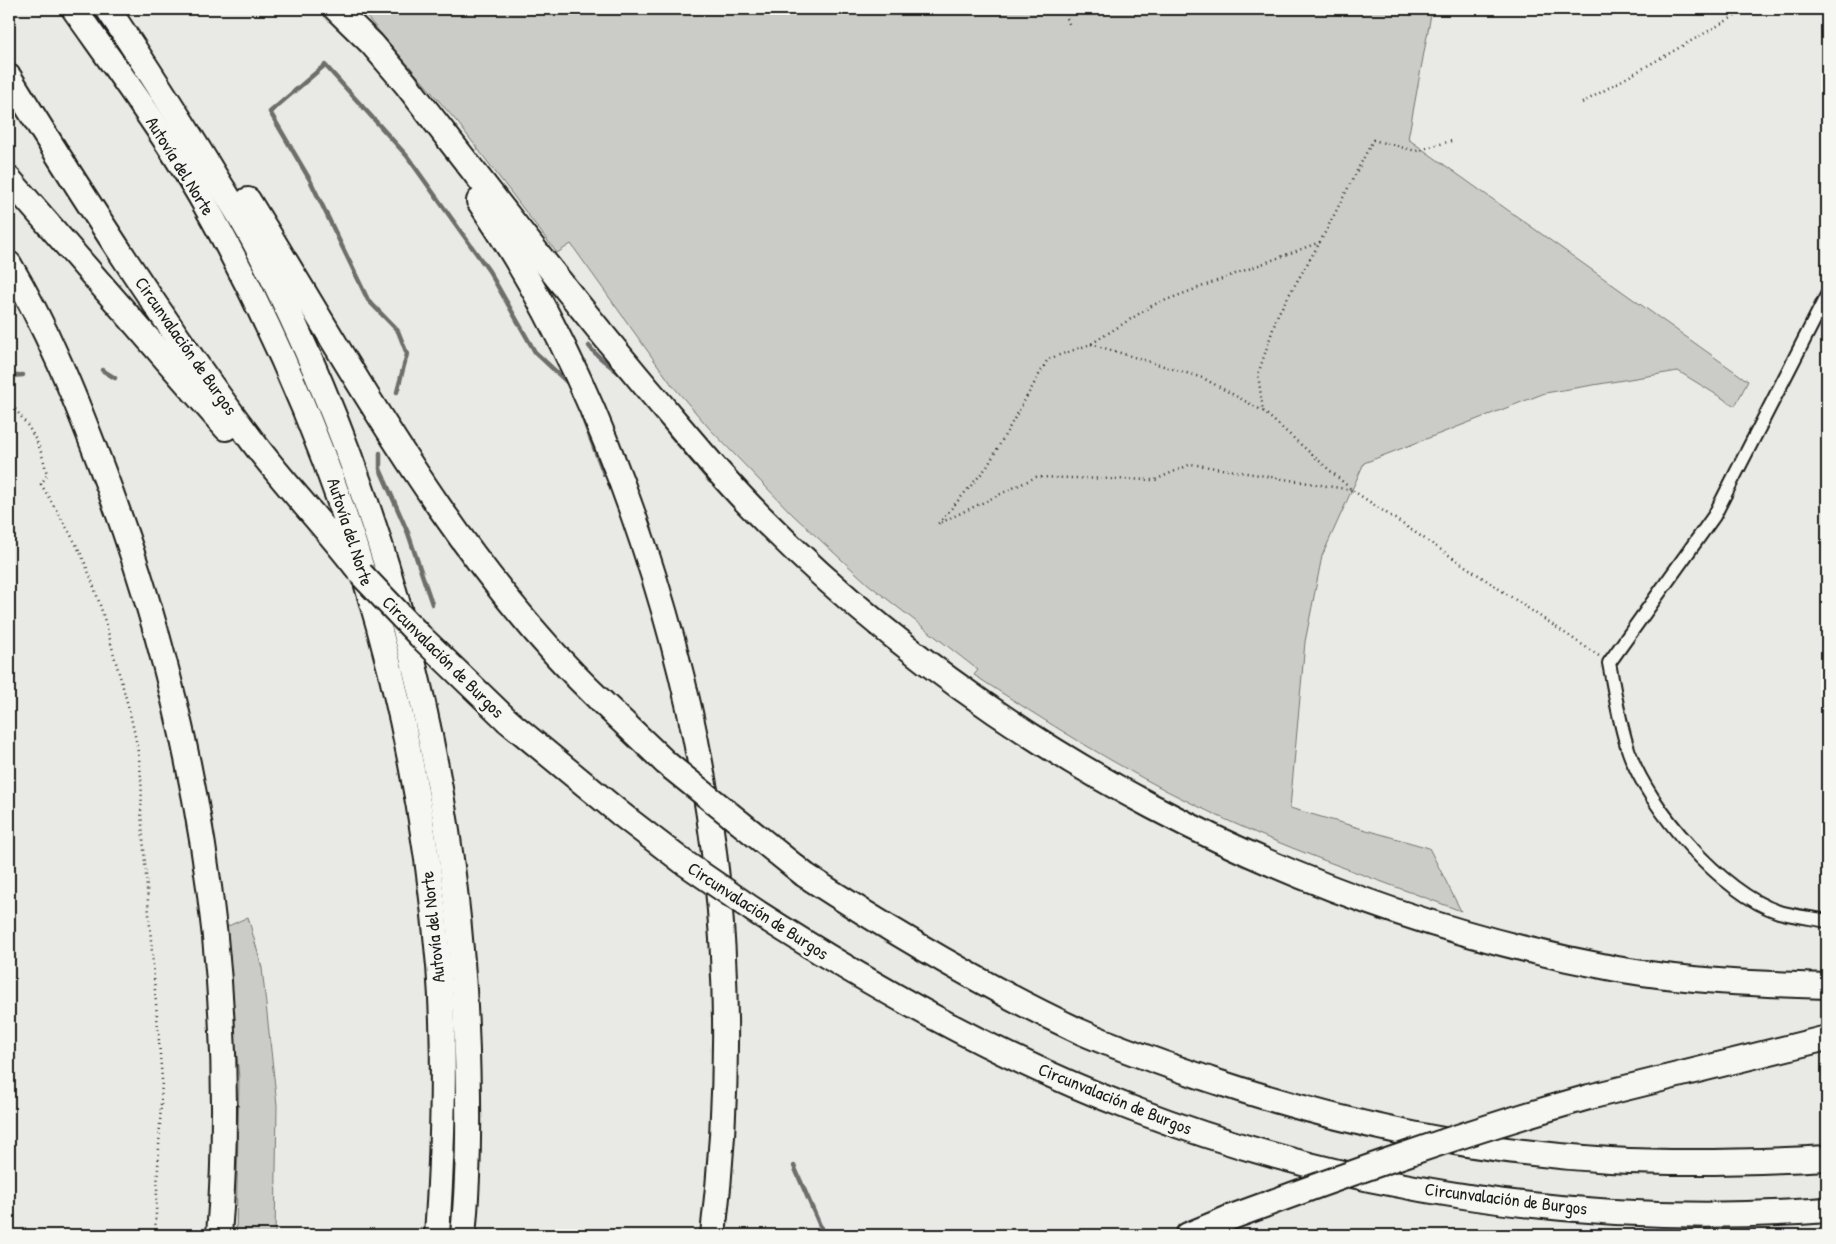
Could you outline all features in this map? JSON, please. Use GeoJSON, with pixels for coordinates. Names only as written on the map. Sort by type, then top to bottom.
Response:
{"type":"FeatureCollection","features":[{"type":"Feature","properties":{"kind":"highway","name":"Autovía del Norte"},"geometry":{"type":"LineString","coordinates":[[74,9],[162,136],[211,214],[252,293],[312,425],[347,519],[377,616],[409,749],[422,827],[438,960],[443,1098],[437,1235]]}},
{"type":"Feature","properties":{"kind":"highway","name":"Autovía del Norte"},"geometry":{"type":"LineString","coordinates":[[109,9],[159,86],[259,250],[328,398],[351,457],[390,576],[417,674],[434,751],[458,904],[467,1053],[468,1133],[463,1235]]}},
{"type":"Feature","properties":{"kind":"highway"},"geometry":{"type":"LineString","coordinates":[[109,9],[186,104],[381,418],[476,558],[532,628],[601,702],[666,762],[806,875],[878,923],[952,967],[1042,1012],[1142,1057],[1278,1102],[1368,1125],[1474,1145],[1588,1158],[1671,1162],[1827,1158]]}},
{"type":"Feature","properties":{"kind":"highway"},"geometry":{"type":"LineString","coordinates":[[335,9],[372,44],[621,356],[754,510],[799,555],[863,611],[962,690],[1013,725],[1115,788],[1228,845],[1298,875],[1423,919],[1484,938],[1618,969],[1696,979],[1827,986]]}},
{"type":"Feature","properties":{"kind":"highway"},"geometry":{"type":"LineString","coordinates":[[335,9],[439,142],[497,227],[543,305],[587,392],[619,473],[654,574],[677,654],[697,738],[711,817],[723,939],[726,1015],[726,1092],[721,1168],[713,1235]]}},
{"type":"Feature","properties":{"kind":"highway","name":"Circunvalación de Burgos"},"geometry":{"type":"LineString","coordinates":[[9,77],[163,318],[198,368],[253,442],[361,574],[420,636],[508,721],[622,815],[682,861],[755,911],[881,989],[1019,1060],[1133,1109],[1195,1131],[1307,1164],[1447,1194],[1556,1206],[1675,1215],[1827,1210]]}},
{"type":"Feature","properties":{"kind":"highway"},"geometry":{"type":"LineString","coordinates":[[9,178],[246,452],[334,550],[361,574]]}},
{"type":"Feature","properties":{"kind":"highway"},"geometry":{"type":"LineString","coordinates":[[9,264],[25,291],[61,368],[113,497],[156,627],[197,805],[213,927],[224,1062],[222,1189],[219,1235]]}},
{"type":"Feature","properties":{"kind":"highway"},"geometry":{"type":"LineString","coordinates":[[1188,1235],[1393,1157],[1506,1120],[1589,1097],[1827,1038]]}},
{"type":"Feature","properties":{"kind":"street"},"geometry":{"type":"LineString","coordinates":[[1827,295],[1714,516],[1609,663],[1620,721],[1629,753],[1642,783],[1659,810],[1694,850],[1725,879],[1750,898],[1778,911],[1827,922]]}},
{"type":"Feature","properties":{"kind":"path"},"geometry":{"type":"LineString","coordinates":[[1063,9],[1070,26]]}},
{"type":"Feature","properties":{"kind":"path"},"geometry":{"type":"LineString","coordinates":[[1582,103],[1742,12],[1756,9]]}},
{"type":"Feature","properties":{"kind":"path"},"geometry":{"type":"LineString","coordinates":[[1263,411],[1258,374],[1278,314],[1320,242],[1372,140],[1416,152],[1451,141]]}},
{"type":"Feature","properties":{"kind":"path"},"geometry":{"type":"LineString","coordinates":[[1320,242],[1153,306],[1091,344],[1048,359],[987,467],[938,524],[1036,477],[1155,480],[1191,464],[1352,490]]}},
{"type":"Feature","properties":{"kind":"path"},"geometry":{"type":"LineString","coordinates":[[1091,344],[1203,378],[1263,411],[1352,490],[1609,663]]}},
{"type":"Feature","properties":{"kind":"path"},"geometry":{"type":"LineString","coordinates":[[9,401],[35,435],[42,451],[47,475],[41,484],[80,554],[100,605],[133,723],[138,749],[143,787],[142,820],[162,1080],[155,1235]]}},
{"type":"Feature","properties":{"kind":"shaded area"},"geometry":{"type":"Polygon","coordinates":[[[360,9],[1432,9],[1408,139],[1748,381],[1735,406],[1678,371],[1545,393],[1364,463],[1322,556],[1305,642],[1290,808],[1429,848],[1461,911],[1359,874],[1226,820],[1165,790],[1109,759],[974,675],[978,670],[868,584],[793,515],[709,428],[672,385],[571,244],[557,253],[458,123],[360,9]]]}},
{"type":"Feature","properties":{"kind":"shaded area"},"geometry":{"type":"Polygon","coordinates":[[[248,917],[262,968],[277,1105],[275,1235],[236,1235],[239,1078],[224,928],[248,917]]]}},
{"type":"Feature","properties":{"kind":"waterway"},"geometry":{"type":"LineString","coordinates":[[397,392],[407,354],[398,331],[368,300],[310,180],[270,112],[325,65],[407,156],[489,271],[535,352],[567,382]]}},
{"type":"Feature","properties":{"kind":"waterway"},"geometry":{"type":"LineString","coordinates":[[589,346],[624,378]]}},
{"type":"Feature","properties":{"kind":"waterway"},"geometry":{"type":"LineString","coordinates":[[102,370],[115,378]]}},
{"type":"Feature","properties":{"kind":"waterway"},"geometry":{"type":"LineString","coordinates":[[9,376],[23,375]]}},
{"type":"Feature","properties":{"kind":"waterway"},"geometry":{"type":"LineString","coordinates":[[582,416],[604,474]]}},
{"type":"Feature","properties":{"kind":"waterway"},"geometry":{"type":"LineString","coordinates":[[670,434],[710,481]]}},
{"type":"Feature","properties":{"kind":"waterway"},"geometry":{"type":"LineString","coordinates":[[380,453],[380,469],[408,533],[432,604]]}},
{"type":"Feature","properties":{"kind":"waterway"},"geometry":{"type":"LineString","coordinates":[[794,1166],[824,1235]]}}]}
